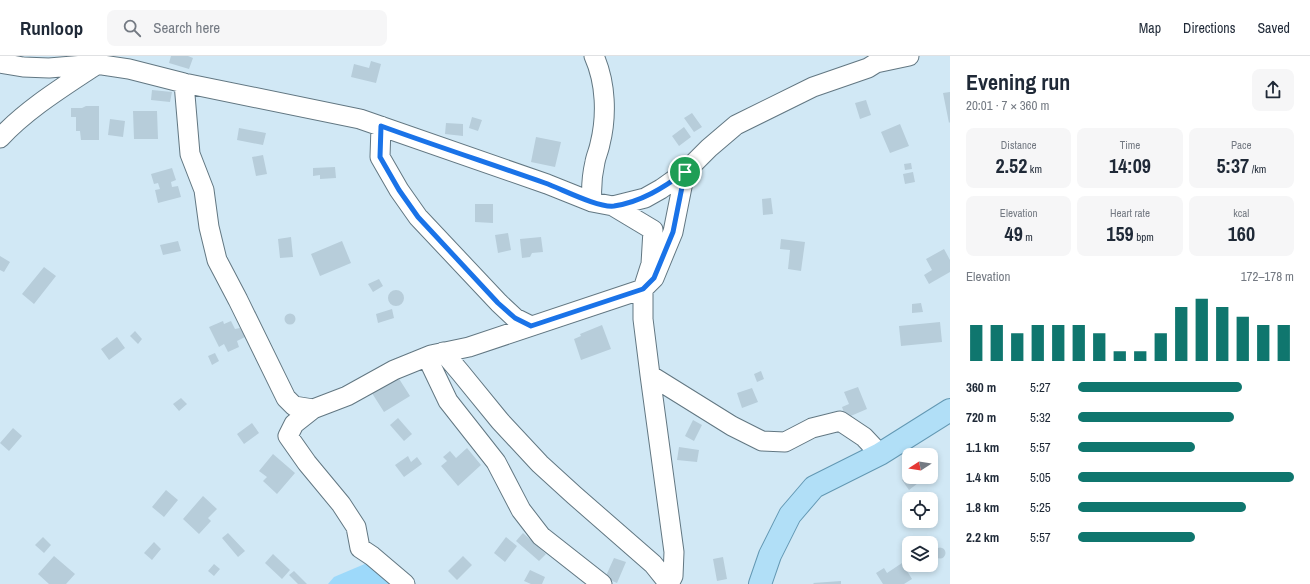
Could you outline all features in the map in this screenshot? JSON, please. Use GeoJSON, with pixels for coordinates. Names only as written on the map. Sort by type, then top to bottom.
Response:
{"type":"FeatureCollection","features":[{"type":"Feature","properties":{"kind":"main road"},"geometry":{"type":"LineString","coordinates":[[760,584],[770,555],[790,515],[814,487],[880,454],[950,410]]}},
{"type":"Feature","properties":{"kind":"street"},"geometry":{"type":"LineString","coordinates":[[592,202],[592,178],[604,122],[604,94],[594,56]]}},
{"type":"Feature","properties":{"kind":"street"},"geometry":{"type":"LineString","coordinates":[[613,206],[645,198],[661,189],[685,172],[709,148],[736,125],[813,87],[868,68],[876,63],[909,56]]}},
{"type":"Feature","properties":{"kind":"street"},"geometry":{"type":"LineString","coordinates":[[0,138],[10,127],[102,60]]}},
{"type":"Feature","properties":{"kind":"street"},"geometry":{"type":"LineString","coordinates":[[0,63],[23,67],[49,68],[102,60],[129,69],[184,83],[360,119],[547,184],[592,202],[613,206],[653,230],[652,264],[643,289],[643,320],[674,552],[673,576],[669,584],[653,564],[540,464],[500,421],[460,372],[435,354]]}},
{"type":"Feature","properties":{"kind":"street"},"geometry":{"type":"LineString","coordinates":[[184,83],[190,154],[204,190],[209,227],[217,260],[242,307],[286,398],[294,406],[313,409]]}},
{"type":"Feature","properties":{"kind":"street"},"geometry":{"type":"LineString","coordinates":[[381,126],[380,157],[399,190],[418,217],[498,303],[515,318],[531,326]]}},
{"type":"Feature","properties":{"kind":"street"},"geometry":{"type":"LineString","coordinates":[[404,584],[372,556],[360,548],[356,527],[341,504],[307,463],[288,436],[294,424],[313,409],[347,396],[394,370],[435,354],[469,347],[643,289],[654,278],[673,232],[685,172]]}},
{"type":"Feature","properties":{"kind":"street"},"geometry":{"type":"LineString","coordinates":[[435,354],[448,401],[496,462],[521,510],[541,536],[602,584]]}},
{"type":"Feature","properties":{"kind":"street"},"geometry":{"type":"LineString","coordinates":[[650,375],[732,426],[762,441],[785,442],[812,428],[840,421],[864,437],[880,454]]}},
{"type":"Feature","properties":{"kind":"shaded area"},"geometry":{"type":"Polygon","coordinates":[[[367,563],[393,584],[328,584],[334,577],[367,563]]]}},
{"type":"Feature","properties":{"kind":"building"},"geometry":{"type":"Polygon","coordinates":[[[171,56],[188,56],[193,58],[189,69],[169,63],[171,56]]]}},
{"type":"Feature","properties":{"kind":"building"},"geometry":{"type":"Polygon","coordinates":[[[371,61],[381,64],[376,83],[351,77],[354,64],[369,68],[371,61]]]}},
{"type":"Feature","properties":{"kind":"building"},"geometry":{"type":"Polygon","coordinates":[[[152,90],[172,92],[170,102],[151,100],[152,90]]]}},
{"type":"Feature","properties":{"kind":"building"},"geometry":{"type":"Polygon","coordinates":[[[950,92],[950,122],[949,123],[943,93],[950,92]]]}},
{"type":"Feature","properties":{"kind":"building"},"geometry":{"type":"Polygon","coordinates":[[[866,100],[871,115],[860,119],[855,103],[866,100]]]}},
{"type":"Feature","properties":{"kind":"building"},"geometry":{"type":"Polygon","coordinates":[[[86,106],[99,106],[99,140],[81,140],[80,131],[76,131],[76,117],[71,117],[71,108],[82,108],[86,106]]]}},
{"type":"Feature","properties":{"kind":"building"},"geometry":{"type":"Polygon","coordinates":[[[133,111],[157,111],[158,139],[134,139],[133,111]]]}},
{"type":"Feature","properties":{"kind":"building"},"geometry":{"type":"Polygon","coordinates":[[[692,113],[702,127],[694,132],[684,118],[692,113]]]}},
{"type":"Feature","properties":{"kind":"building"},"geometry":{"type":"Polygon","coordinates":[[[472,117],[482,120],[478,131],[469,128],[472,117]]]}},
{"type":"Feature","properties":{"kind":"building"},"geometry":{"type":"Polygon","coordinates":[[[110,119],[125,121],[123,137],[108,135],[110,119]]]}},
{"type":"Feature","properties":{"kind":"building"},"geometry":{"type":"Polygon","coordinates":[[[446,123],[463,124],[463,136],[445,134],[446,123]]]}},
{"type":"Feature","properties":{"kind":"building"},"geometry":{"type":"Polygon","coordinates":[[[900,124],[909,146],[890,153],[881,132],[900,124]]]}},
{"type":"Feature","properties":{"kind":"building"},"geometry":{"type":"Polygon","coordinates":[[[684,127],[691,137],[679,146],[672,136],[684,127]]]}},
{"type":"Feature","properties":{"kind":"building"},"geometry":{"type":"Polygon","coordinates":[[[239,128],[266,133],[263,145],[237,140],[239,128]]]}},
{"type":"Feature","properties":{"kind":"building"},"geometry":{"type":"Polygon","coordinates":[[[536,137],[561,142],[555,167],[531,162],[536,137]]]}},
{"type":"Feature","properties":{"kind":"building"},"geometry":{"type":"Polygon","coordinates":[[[263,155],[267,174],[256,176],[252,157],[263,155]]]}},
{"type":"Feature","properties":{"kind":"building"},"geometry":{"type":"Polygon","coordinates":[[[911,163],[912,169],[905,170],[904,164],[911,163]]]}},
{"type":"Feature","properties":{"kind":"building"},"geometry":{"type":"Polygon","coordinates":[[[335,167],[336,178],[320,179],[320,175],[313,176],[313,168],[335,167]]]}},
{"type":"Feature","properties":{"kind":"building"},"geometry":{"type":"Polygon","coordinates":[[[172,168],[176,180],[171,182],[172,187],[178,186],[181,197],[158,203],[155,190],[160,189],[158,183],[154,184],[151,174],[172,168]]]}},
{"type":"Feature","properties":{"kind":"building"},"geometry":{"type":"Polygon","coordinates":[[[913,172],[915,182],[905,184],[903,174],[913,172]]]}},
{"type":"Feature","properties":{"kind":"building"},"geometry":{"type":"Polygon","coordinates":[[[771,198],[773,214],[763,215],[762,199],[771,198]]]}},
{"type":"Feature","properties":{"kind":"building"},"geometry":{"type":"Polygon","coordinates":[[[475,204],[493,204],[493,223],[475,222],[475,204]]]}},
{"type":"Feature","properties":{"kind":"building"},"geometry":{"type":"Polygon","coordinates":[[[508,233],[511,250],[498,253],[495,235],[508,233]]]}},
{"type":"Feature","properties":{"kind":"building"},"geometry":{"type":"Polygon","coordinates":[[[291,237],[293,257],[280,258],[278,239],[291,237]]]}},
{"type":"Feature","properties":{"kind":"building"},"geometry":{"type":"Polygon","coordinates":[[[541,237],[543,252],[532,253],[530,257],[522,258],[520,239],[541,237]]]}},
{"type":"Feature","properties":{"kind":"building"},"geometry":{"type":"Polygon","coordinates":[[[781,239],[805,242],[801,271],[788,269],[790,250],[780,249],[781,239]]]}},
{"type":"Feature","properties":{"kind":"building"},"geometry":{"type":"Polygon","coordinates":[[[178,241],[181,251],[163,255],[160,245],[178,241]]]}},
{"type":"Feature","properties":{"kind":"building"},"geometry":{"type":"Polygon","coordinates":[[[342,241],[351,263],[320,276],[311,254],[342,241]]]}},
{"type":"Feature","properties":{"kind":"building"},"geometry":{"type":"Polygon","coordinates":[[[944,249],[950,260],[950,272],[929,284],[924,275],[932,270],[926,259],[944,249]]]}},
{"type":"Feature","properties":{"kind":"building"},"geometry":{"type":"Polygon","coordinates":[[[0,256],[10,262],[4,272],[0,270],[0,256]]]}},
{"type":"Feature","properties":{"kind":"building"},"geometry":{"type":"Polygon","coordinates":[[[44,267],[56,276],[34,304],[22,294],[44,267]]]}},
{"type":"Feature","properties":{"kind":"building"},"geometry":{"type":"Polygon","coordinates":[[[379,279],[383,286],[373,292],[368,284],[379,279]]]}},
{"type":"Feature","properties":{"kind":"building"},"geometry":{"type":"Polygon","coordinates":[[[396,290],[402,292],[404,298],[402,304],[396,306],[390,304],[388,298],[390,292],[396,290]]]}},
{"type":"Feature","properties":{"kind":"building"},"geometry":{"type":"Polygon","coordinates":[[[921,303],[923,312],[912,313],[912,304],[921,303]]]}},
{"type":"Feature","properties":{"kind":"building"},"geometry":{"type":"Polygon","coordinates":[[[392,309],[394,318],[378,323],[376,314],[392,309]]]}},
{"type":"Feature","properties":{"kind":"building"},"geometry":{"type":"Polygon","coordinates":[[[290,313],[294,315],[296,319],[294,323],[290,325],[286,323],[284,319],[286,315],[290,313]]]}},
{"type":"Feature","properties":{"kind":"building"},"geometry":{"type":"Polygon","coordinates":[[[223,321],[224,324],[231,321],[235,329],[240,328],[245,337],[237,341],[239,347],[228,352],[224,344],[219,347],[209,327],[223,321]]]}},
{"type":"Feature","properties":{"kind":"building"},"geometry":{"type":"Polygon","coordinates":[[[940,322],[942,342],[901,346],[899,326],[940,322]]]}},
{"type":"Feature","properties":{"kind":"building"},"geometry":{"type":"Polygon","coordinates":[[[602,325],[611,349],[581,360],[574,339],[581,336],[580,334],[602,325]]]}},
{"type":"Feature","properties":{"kind":"building"},"geometry":{"type":"Polygon","coordinates":[[[135,331],[142,339],[138,344],[130,336],[135,331]]]}},
{"type":"Feature","properties":{"kind":"building"},"geometry":{"type":"Polygon","coordinates":[[[117,337],[125,348],[109,360],[101,349],[117,337]]]}},
{"type":"Feature","properties":{"kind":"building"},"geometry":{"type":"Polygon","coordinates":[[[215,353],[219,361],[212,365],[208,356],[215,353]]]}},
{"type":"Feature","properties":{"kind":"building"},"geometry":{"type":"Polygon","coordinates":[[[761,371],[764,379],[757,382],[754,374],[761,371]]]}},
{"type":"Feature","properties":{"kind":"building"},"geometry":{"type":"Polygon","coordinates":[[[396,374],[410,396],[384,412],[370,390],[396,374]]]}},
{"type":"Feature","properties":{"kind":"building"},"geometry":{"type":"Polygon","coordinates":[[[858,387],[867,409],[846,418],[842,407],[849,404],[844,392],[858,387]]]}},
{"type":"Feature","properties":{"kind":"building"},"geometry":{"type":"Polygon","coordinates":[[[752,388],[758,402],[742,408],[737,393],[752,388]]]}},
{"type":"Feature","properties":{"kind":"building"},"geometry":{"type":"Polygon","coordinates":[[[181,398],[187,404],[179,411],[173,404],[181,398]]]}},
{"type":"Feature","properties":{"kind":"building"},"geometry":{"type":"Polygon","coordinates":[[[398,418],[412,434],[404,441],[390,425],[398,418]]]}},
{"type":"Feature","properties":{"kind":"building"},"geometry":{"type":"Polygon","coordinates":[[[693,420],[702,425],[694,441],[685,436],[693,420]]]}},
{"type":"Feature","properties":{"kind":"building"},"geometry":{"type":"Polygon","coordinates":[[[252,423],[259,433],[244,444],[237,434],[252,423]]]}},
{"type":"Feature","properties":{"kind":"building"},"geometry":{"type":"Polygon","coordinates":[[[13,428],[22,436],[9,451],[0,443],[13,428]]]}},
{"type":"Feature","properties":{"kind":"building"},"geometry":{"type":"Polygon","coordinates":[[[679,447],[699,450],[697,462],[677,460],[679,447]]]}},
{"type":"Feature","properties":{"kind":"building"},"geometry":{"type":"Polygon","coordinates":[[[467,448],[481,465],[458,486],[441,466],[447,461],[443,457],[450,451],[456,458],[467,448]]]}},
{"type":"Feature","properties":{"kind":"building"},"geometry":{"type":"Polygon","coordinates":[[[273,454],[295,473],[277,494],[263,481],[267,477],[259,471],[273,454]]]}},
{"type":"Feature","properties":{"kind":"building"},"geometry":{"type":"Polygon","coordinates":[[[408,456],[411,462],[417,457],[422,464],[404,477],[395,465],[408,456]]]}},
{"type":"Feature","properties":{"kind":"building"},"geometry":{"type":"Polygon","coordinates":[[[905,484],[917,484],[909,490],[905,484]]]}},
{"type":"Feature","properties":{"kind":"building"},"geometry":{"type":"Polygon","coordinates":[[[166,490],[178,500],[164,517],[152,507],[166,490]]]}},
{"type":"Feature","properties":{"kind":"building"},"geometry":{"type":"Polygon","coordinates":[[[203,496],[217,509],[208,518],[211,521],[199,534],[183,519],[203,496]]]}},
{"type":"Feature","properties":{"kind":"building"},"geometry":{"type":"Polygon","coordinates":[[[228,533],[245,551],[238,557],[222,538],[228,533]]]}},
{"type":"Feature","properties":{"kind":"building"},"geometry":{"type":"Polygon","coordinates":[[[523,533],[546,554],[539,561],[516,541],[523,533]]]}},
{"type":"Feature","properties":{"kind":"building"},"geometry":{"type":"Polygon","coordinates":[[[43,537],[51,545],[44,553],[35,545],[43,537]]]}},
{"type":"Feature","properties":{"kind":"building"},"geometry":{"type":"Polygon","coordinates":[[[506,537],[517,546],[505,562],[494,553],[506,537]]]}},
{"type":"Feature","properties":{"kind":"building"},"geometry":{"type":"Polygon","coordinates":[[[154,542],[161,549],[152,560],[144,553],[154,542]]]}},
{"type":"Feature","properties":{"kind":"building"},"geometry":{"type":"Polygon","coordinates":[[[938,548],[942,548],[945,551],[944,557],[938,558],[938,548]]]}},
{"type":"Feature","properties":{"kind":"building"},"geometry":{"type":"Polygon","coordinates":[[[273,554],[290,570],[282,579],[265,563],[273,554]]]}},
{"type":"Feature","properties":{"kind":"building"},"geometry":{"type":"Polygon","coordinates":[[[54,556],[75,574],[66,584],[49,584],[38,574],[54,556]]]}},
{"type":"Feature","properties":{"kind":"building"},"geometry":{"type":"Polygon","coordinates":[[[463,556],[472,565],[457,580],[448,571],[463,556]]]}},
{"type":"Feature","properties":{"kind":"building"},"geometry":{"type":"Polygon","coordinates":[[[723,557],[727,579],[717,581],[713,559],[723,557]]]}},
{"type":"Feature","properties":{"kind":"building"},"geometry":{"type":"Polygon","coordinates":[[[614,558],[626,562],[617,583],[605,578],[614,558]]]}},
{"type":"Feature","properties":{"kind":"building"},"geometry":{"type":"Polygon","coordinates":[[[902,563],[902,572],[908,572],[912,579],[904,584],[883,584],[876,573],[884,568],[887,573],[902,563]]]}},
{"type":"Feature","properties":{"kind":"building"},"geometry":{"type":"Polygon","coordinates":[[[214,564],[220,569],[214,576],[208,571],[214,564]]]}},
{"type":"Feature","properties":{"kind":"building"},"geometry":{"type":"Polygon","coordinates":[[[530,570],[545,577],[542,584],[531,584],[524,581],[530,570]]]}},
{"type":"Feature","properties":{"kind":"building"},"geometry":{"type":"Polygon","coordinates":[[[294,571],[307,584],[298,584],[289,575],[294,571]]]}},
{"type":"Feature","properties":{"kind":"building"},"geometry":{"type":"Polygon","coordinates":[[[841,581],[841,584],[813,583],[841,581]]]}},
{"type":"Feature","properties":{"kind":"route"},"geometry":{"type":"LineString","coordinates":[[381,126],[547,184],[592,202],[613,206],[645,198],[685,172],[673,232],[654,278],[643,289],[531,326],[515,318],[498,303],[418,217],[399,190],[380,157],[381,126]]}}]}
